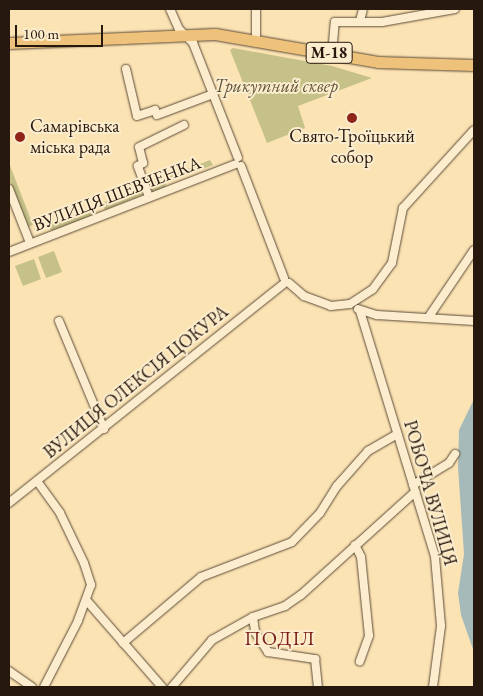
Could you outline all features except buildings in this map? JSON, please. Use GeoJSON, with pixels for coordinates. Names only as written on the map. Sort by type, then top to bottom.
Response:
{"type":"FeatureCollection","features":[{"type":"Feature","properties":{"kind":"highway","name":"М-18"},"geometry":{"type":"LineString","coordinates":[[9,43],[184,34],[256,40],[398,64],[474,66]]}},
{"type":"Feature","properties":{"kind":"street"},"geometry":{"type":"LineString","coordinates":[[170,9],[184,34],[193,43],[285,282],[304,296],[331,306],[350,304],[373,289],[392,263],[403,208],[474,130]]}},
{"type":"Feature","properties":{"kind":"street"},"geometry":{"type":"LineString","coordinates":[[256,9],[256,40]]}},
{"type":"Feature","properties":{"kind":"street"},"geometry":{"type":"LineString","coordinates":[[360,21],[363,9]]}},
{"type":"Feature","properties":{"kind":"street"},"geometry":{"type":"LineString","coordinates":[[332,54],[335,22],[382,22],[429,11],[455,9]]}},
{"type":"Feature","properties":{"kind":"street"},"geometry":{"type":"LineString","coordinates":[[126,69],[137,116],[156,110],[158,115],[213,94]]}},
{"type":"Feature","properties":{"kind":"street"},"geometry":{"type":"LineString","coordinates":[[148,197],[138,166],[144,163],[139,147],[184,125]]}},
{"type":"Feature","properties":{"kind":"street","name":"ВУЛИЦЯ ШЕВЧЕНКА"},"geometry":{"type":"LineString","coordinates":[[9,252],[239,163]]}},
{"type":"Feature","properties":{"kind":"street"},"geometry":{"type":"LineString","coordinates":[[9,189],[30,244]]}},
{"type":"Feature","properties":{"kind":"street"},"geometry":{"type":"LineString","coordinates":[[428,318],[474,250]]}},
{"type":"Feature","properties":{"kind":"street","name":"ВУЛИЦЯ ОЛЕКСІЯ ЦОКУРА"},"geometry":{"type":"LineString","coordinates":[[9,504],[285,282]]}},
{"type":"Feature","properties":{"kind":"street"},"geometry":{"type":"LineString","coordinates":[[350,304],[360,310],[377,315],[474,321]]}},
{"type":"Feature","properties":{"kind":"street","name":"РОБОЧА ВУЛИЦЯ"},"geometry":{"type":"LineString","coordinates":[[360,310],[414,489],[432,540],[439,579],[441,626],[432,687]]}},
{"type":"Feature","properties":{"kind":"street"},"geometry":{"type":"LineString","coordinates":[[59,321],[104,429]]}},
{"type":"Feature","properties":{"kind":"street"},"geometry":{"type":"LineString","coordinates":[[123,643],[201,578],[292,542],[320,513],[337,486],[368,450],[397,434]]}},
{"type":"Feature","properties":{"kind":"street"},"geometry":{"type":"LineString","coordinates":[[172,687],[212,640],[254,617],[285,606],[301,595],[414,489],[449,463],[455,454]]}},
{"type":"Feature","properties":{"kind":"street"},"geometry":{"type":"LineString","coordinates":[[37,481],[60,513],[84,563],[91,585],[87,600],[44,687]]}},
{"type":"Feature","properties":{"kind":"street"},"geometry":{"type":"LineString","coordinates":[[356,545],[361,557],[369,636],[360,661]]}},
{"type":"Feature","properties":{"kind":"street"},"geometry":{"type":"LineString","coordinates":[[87,600],[162,687]]}},
{"type":"Feature","properties":{"kind":"street"},"geometry":{"type":"LineString","coordinates":[[254,617],[255,632],[268,652],[315,659],[318,687]]}},
{"type":"Feature","properties":{"kind":"street"},"geometry":{"type":"LineString","coordinates":[[9,670],[32,687]]}},
{"type":"Feature","properties":{"kind":"green space","name":"Трикутний сквер"},"geometry":{"type":"Polygon","coordinates":[[[233,48],[332,66],[372,78],[298,106],[305,128],[267,143],[230,50],[233,48]]]}},
{"type":"Feature","properties":{"kind":"green space"},"geometry":{"type":"Polygon","coordinates":[[[210,160],[213,165],[166,183],[165,187],[153,192],[148,189],[147,185],[210,160]]]}},
{"type":"Feature","properties":{"kind":"green space"},"geometry":{"type":"Polygon","coordinates":[[[9,163],[33,225],[27,228],[9,179],[9,163]]]}},
{"type":"Feature","properties":{"kind":"green space"},"geometry":{"type":"Polygon","coordinates":[[[141,187],[142,195],[105,210],[102,203],[141,187]]]}},
{"type":"Feature","properties":{"kind":"green space"},"geometry":{"type":"Polygon","coordinates":[[[93,207],[93,217],[53,232],[46,225],[93,207]]]}},
{"type":"Feature","properties":{"kind":"green space"},"geometry":{"type":"Polygon","coordinates":[[[54,251],[62,272],[46,278],[38,257],[54,251]]]}},
{"type":"Feature","properties":{"kind":"green space"},"geometry":{"type":"Polygon","coordinates":[[[34,259],[41,279],[23,286],[15,266],[34,259]]]}},
{"type":"Feature","properties":{"kind":"shaded area"},"geometry":{"type":"Polygon","coordinates":[[[474,399],[474,652],[461,615],[458,593],[464,554],[458,467],[459,430],[474,399]]]}},
{"type":"Feature","properties":{"kind":"place","name":"Свято-Троїцький собор"},"geometry":{"type":"Point","coordinates":[352,118]}},
{"type":"Feature","properties":{"kind":"place","name":"Самарівська міська рада"},"geometry":{"type":"Point","coordinates":[20,137]}},
{"type":"Feature","properties":{"kind":"district","name":"ПОДІЛ"},"geometry":{"type":"Point","coordinates":[280,638]}}]}
